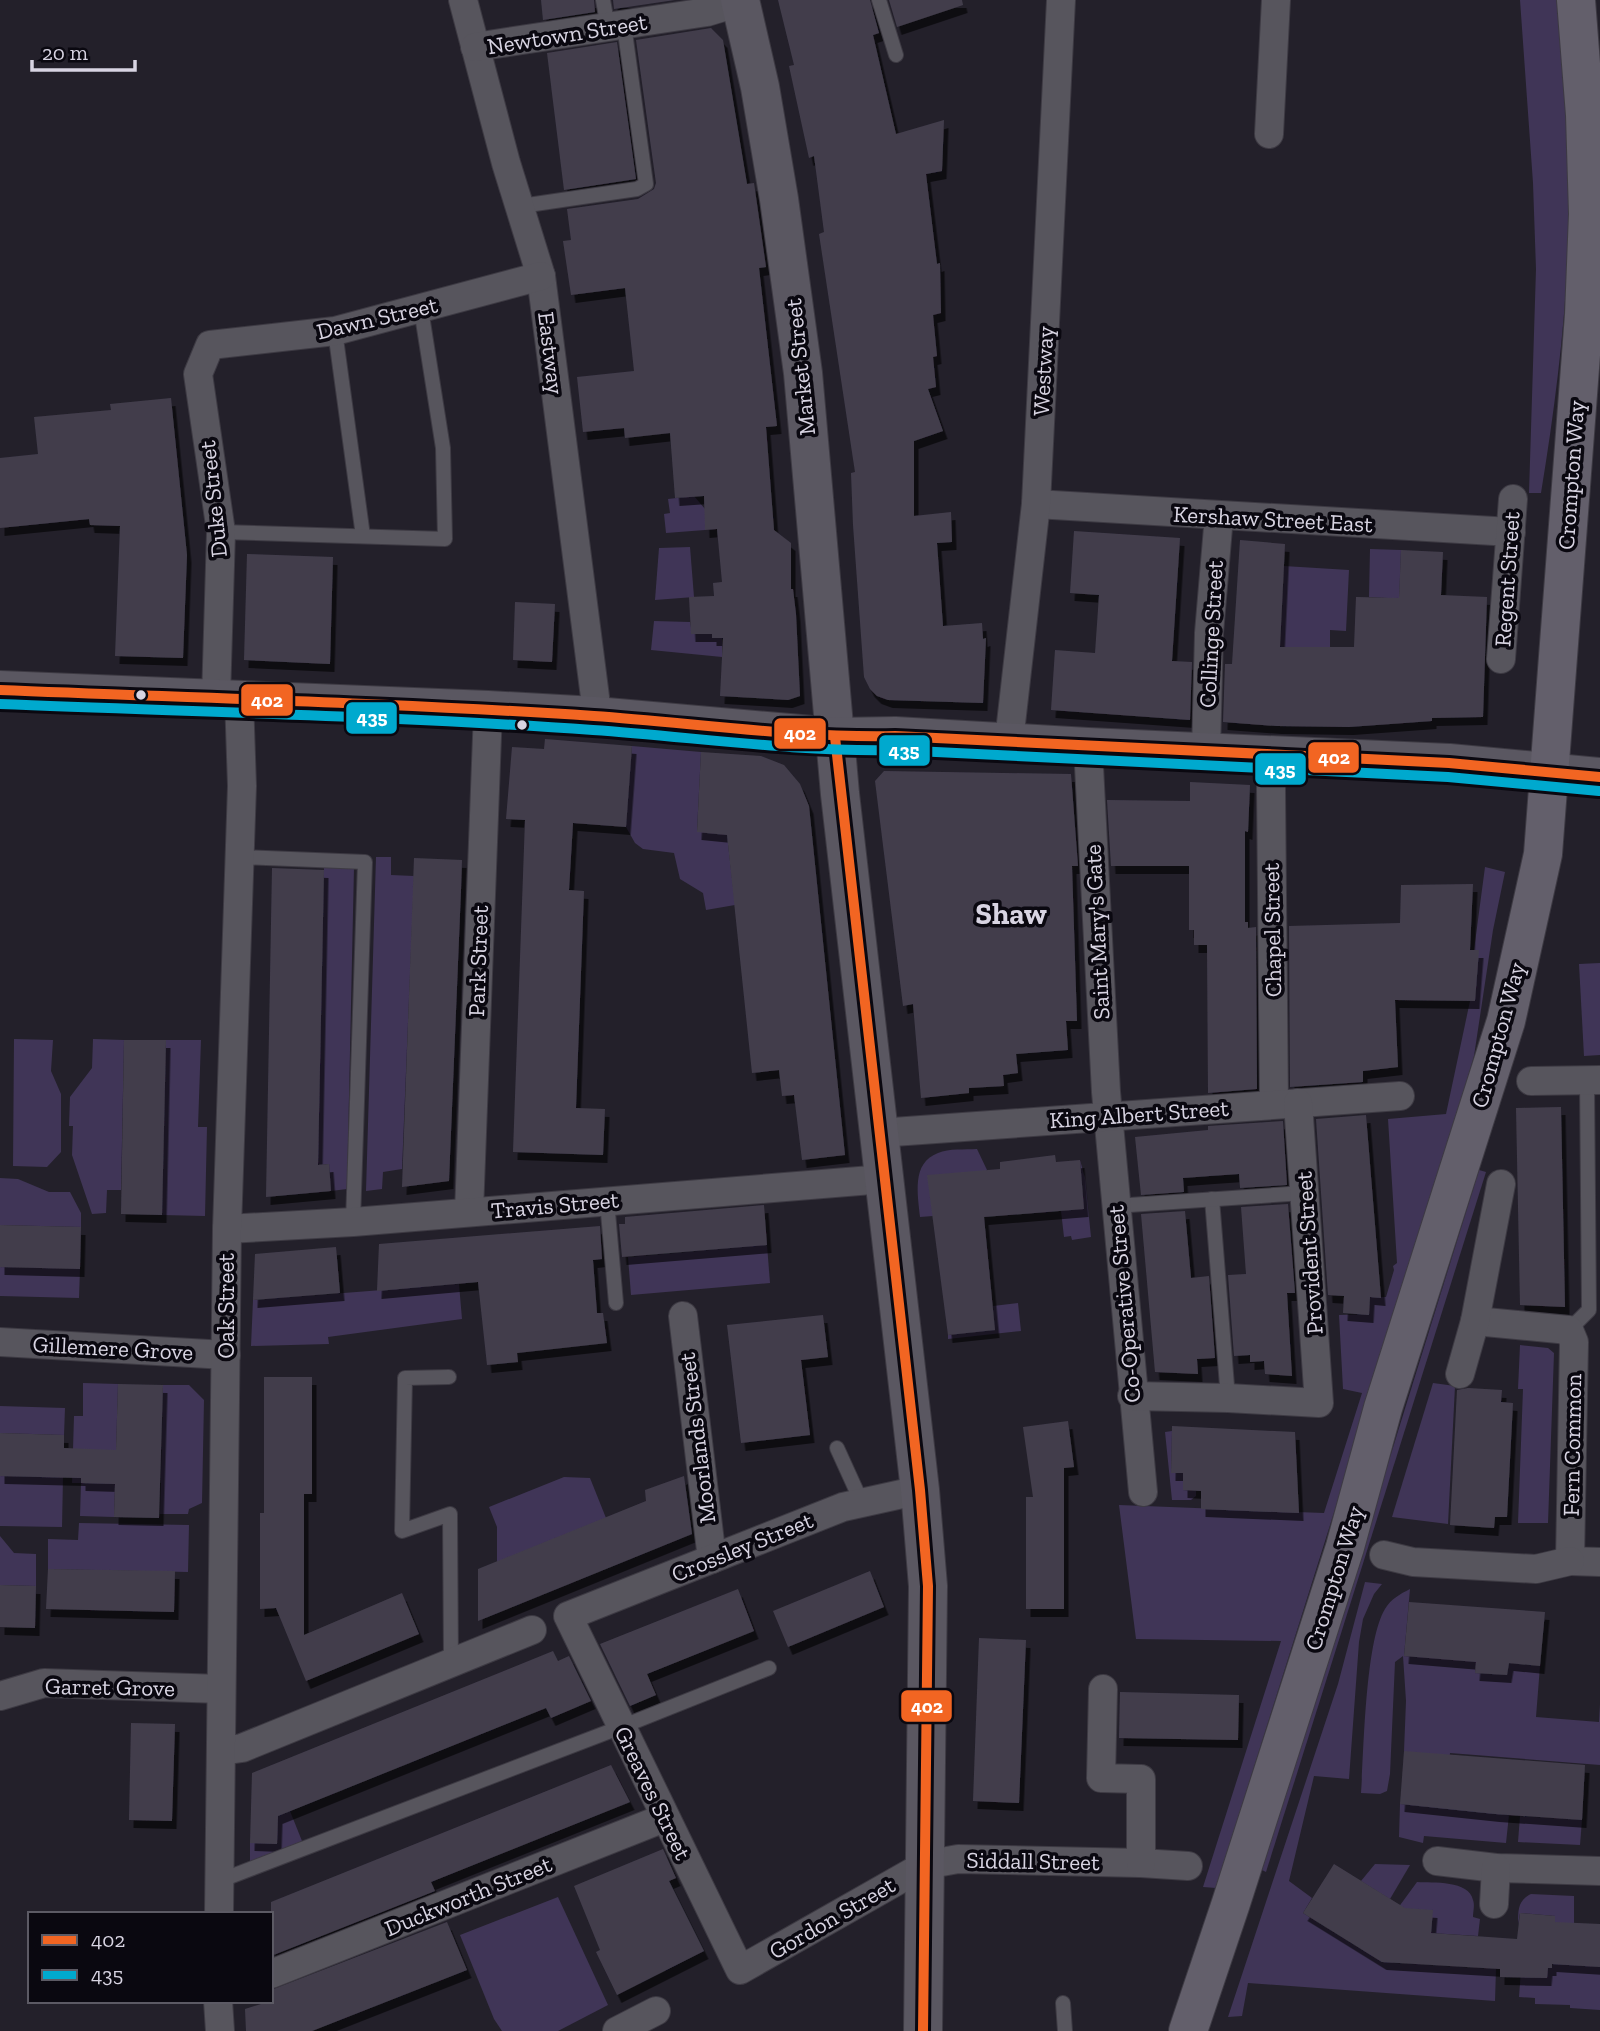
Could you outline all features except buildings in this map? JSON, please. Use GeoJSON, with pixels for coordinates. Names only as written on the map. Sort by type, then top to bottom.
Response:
{"type":"FeatureCollection","features":[{"type":"Feature","properties":{"kind":"main road","name":"Crompton Way"},"geometry":{"type":"LineString","coordinates":[[1188,2031],[1345,1547],[1383,1408],[1506,1021],[1543,854],[1584,315],[1588,214],[1585,115],[1576,0]]}},
{"type":"Feature","properties":{"kind":"street","name":"Eastway"},"geometry":{"type":"LineString","coordinates":[[463,0],[506,163],[541,276],[595,697],[595,716]]}},
{"type":"Feature","properties":{"kind":"street","name":"Westway"},"geometry":{"type":"LineString","coordinates":[[1009,741],[1036,504],[1062,0]]}},
{"type":"Feature","properties":{"kind":"street"},"geometry":{"type":"LineString","coordinates":[[1269,134],[1276,0]]}},
{"type":"Feature","properties":{"kind":"street","name":"Newtown Street"},"geometry":{"type":"LineString","coordinates":[[475,47],[717,10],[740,1]]}},
{"type":"Feature","properties":{"kind":"street","name":"Market Street"},"geometry":{"type":"LineString","coordinates":[[740,1],[760,87],[781,212],[799,346],[835,737],[920,1490],[928,1586],[923,2031]]}},
{"type":"Feature","properties":{"kind":"street","name":"Dawn Street"},"geometry":{"type":"LineString","coordinates":[[210,345],[335,331],[541,276]]}},
{"type":"Feature","properties":{"kind":"street","name":"Duke Street"},"geometry":{"type":"LineString","coordinates":[[210,345],[198,374],[221,532],[227,698]]}},
{"type":"Feature","properties":{"kind":"street","name":"Regent Street"},"geometry":{"type":"LineString","coordinates":[[1501,659],[1513,499]]}},
{"type":"Feature","properties":{"kind":"street","name":"Kershaw Street East"},"geometry":{"type":"LineString","coordinates":[[1036,504],[1511,532]]}},
{"type":"Feature","properties":{"kind":"street","name":"Collinge Street"},"geometry":{"type":"LineString","coordinates":[[1206,752],[1209,633],[1219,516]]}},
{"type":"Feature","properties":{"kind":"street"},"geometry":{"type":"LineString","coordinates":[[0,690],[488,710],[595,716],[835,737],[895,736],[1449,763],[1600,777]]}},
{"type":"Feature","properties":{"kind":"street","name":"Oak Street"},"geometry":{"type":"LineString","coordinates":[[219,1912],[227,1228],[243,786],[227,698]]}},
{"type":"Feature","properties":{"kind":"street","name":"Park Street"},"geometry":{"type":"LineString","coordinates":[[469,1212],[488,710]]}},
{"type":"Feature","properties":{"kind":"street","name":"Saint Mary's Gate"},"geometry":{"type":"LineString","coordinates":[[1088,747],[1108,1117]]}},
{"type":"Feature","properties":{"kind":"street","name":"Chapel Street"},"geometry":{"type":"LineString","coordinates":[[1273,755],[1270,789],[1286,1103]]}},
{"type":"Feature","properties":{"kind":"street"},"geometry":{"type":"LineString","coordinates":[[1531,1081],[1594,1081]]}},
{"type":"Feature","properties":{"kind":"street","name":"King Albert Street"},"geometry":{"type":"LineString","coordinates":[[879,1133],[1400,1096]]}},
{"type":"Feature","properties":{"kind":"street","name":"Provident Street"},"geometry":{"type":"LineString","coordinates":[[1227,1398],[1320,1403],[1304,1193],[1286,1103]]}},
{"type":"Feature","properties":{"kind":"street","name":"Co-Operative Street"},"geometry":{"type":"LineString","coordinates":[[1108,1117],[1143,1492]]}},
{"type":"Feature","properties":{"kind":"street","name":"Travis Street"},"geometry":{"type":"LineString","coordinates":[[227,1228],[353,1222],[884,1179]]}},
{"type":"Feature","properties":{"kind":"street"},"geometry":{"type":"LineString","coordinates":[[1460,1374],[1475,1321],[1501,1184]]}},
{"type":"Feature","properties":{"kind":"street","name":"Moorlands Street"},"geometry":{"type":"LineString","coordinates":[[683,1316],[712,1559]]}},
{"type":"Feature","properties":{"kind":"street"},"geometry":{"type":"LineString","coordinates":[[1475,1321],[1569,1330]]}},
{"type":"Feature","properties":{"kind":"street","name":"Fern Common"},"geometry":{"type":"LineString","coordinates":[[1569,1330],[1574,1342],[1570,1561]]}},
{"type":"Feature","properties":{"kind":"street","name":"Gillemere Grove"},"geometry":{"type":"LineString","coordinates":[[0,1342],[226,1355]]}},
{"type":"Feature","properties":{"kind":"street"},"geometry":{"type":"LineString","coordinates":[[1132,1396],[1227,1398]]}},
{"type":"Feature","properties":{"kind":"street","name":"Crossley Street"},"geometry":{"type":"LineString","coordinates":[[568,1616],[844,1507],[920,1490]]}},
{"type":"Feature","properties":{"kind":"street"},"geometry":{"type":"LineString","coordinates":[[1384,1555],[1413,1562],[1536,1569],[1570,1561],[1600,1562]]}},
{"type":"Feature","properties":{"kind":"street","name":"Greaves Street"},"geometry":{"type":"LineString","coordinates":[[568,1616],[740,1970]]}},
{"type":"Feature","properties":{"kind":"street"},"geometry":{"type":"LineString","coordinates":[[221,1751],[242,1748],[532,1630]]}},
{"type":"Feature","properties":{"kind":"street","name":"Garret Grove"},"geometry":{"type":"LineString","coordinates":[[0,1696],[44,1684],[221,1689]]}},
{"type":"Feature","properties":{"kind":"street"},"geometry":{"type":"LineString","coordinates":[[1103,1689],[1101,1778],[1141,1779],[1141,1863]]}},
{"type":"Feature","properties":{"kind":"street","name":"Duckworth Street"},"geometry":{"type":"LineString","coordinates":[[273,1973],[664,1818]]}},
{"type":"Feature","properties":{"kind":"street","name":"Siddall Street"},"geometry":{"type":"LineString","coordinates":[[925,1865],[958,1859],[1188,1866]]}},
{"type":"Feature","properties":{"kind":"street"},"geometry":{"type":"LineString","coordinates":[[1437,1861],[1496,1868],[1600,1871]]}},
{"type":"Feature","properties":{"kind":"street","name":"Gordon Street"},"geometry":{"type":"LineString","coordinates":[[740,1970],[925,1865]]}},
{"type":"Feature","properties":{"kind":"street"},"geometry":{"type":"LineString","coordinates":[[1494,1904],[1496,1868]]}},
{"type":"Feature","properties":{"kind":"street"},"geometry":{"type":"LineString","coordinates":[[218,2003],[220,2031]]}},
{"type":"Feature","properties":{"kind":"street"},"geometry":{"type":"LineString","coordinates":[[617,2031],[656,2011]]}},
{"type":"Feature","properties":{"kind":"lane"},"geometry":{"type":"LineString","coordinates":[[521,206],[637,189],[646,184],[616,26],[603,0]]}},
{"type":"Feature","properties":{"kind":"lane"},"geometry":{"type":"LineString","coordinates":[[879,0],[896,55]]}},
{"type":"Feature","properties":{"kind":"lane"},"geometry":{"type":"LineString","coordinates":[[221,532],[445,538],[443,448],[421,309]]}},
{"type":"Feature","properties":{"kind":"lane"},"geometry":{"type":"LineString","coordinates":[[335,331],[363,536]]}},
{"type":"Feature","properties":{"kind":"lane"},"geometry":{"type":"LineString","coordinates":[[240,857],[365,862],[353,1222]]}},
{"type":"Feature","properties":{"kind":"lane"},"geometry":{"type":"LineString","coordinates":[[1569,1330],[1589,1310],[1594,1081]]}},
{"type":"Feature","properties":{"kind":"lane"},"geometry":{"type":"LineString","coordinates":[[1115,1206],[1304,1193]]}},
{"type":"Feature","properties":{"kind":"lane"},"geometry":{"type":"LineString","coordinates":[[1212,1199],[1227,1398]]}},
{"type":"Feature","properties":{"kind":"lane"},"geometry":{"type":"LineString","coordinates":[[607,1201],[616,1303]]}},
{"type":"Feature","properties":{"kind":"lane"},"geometry":{"type":"LineString","coordinates":[[449,1377],[405,1378],[402,1531],[450,1514],[451,1663]]}},
{"type":"Feature","properties":{"kind":"lane"},"geometry":{"type":"LineString","coordinates":[[837,1448],[862,1503]]}},
{"type":"Feature","properties":{"kind":"lane"},"geometry":{"type":"LineString","coordinates":[[219,1881],[769,1668]]}},
{"type":"Feature","properties":{"kind":"lane"},"geometry":{"type":"LineString","coordinates":[[1063,2003],[1065,2031]]}},
{"type":"Feature","properties":{"kind":"shaded area"},"geometry":{"type":"Polygon","coordinates":[[[1520,0],[1557,0],[1569,160],[1564,315],[1541,493],[1529,493],[1536,269],[1533,183],[1520,0]]]}},
{"type":"Feature","properties":{"kind":"shaded area"},"geometry":{"type":"Polygon","coordinates":[[[694,496],[705,509],[705,530],[666,533],[664,514],[670,513],[668,499],[694,496]]]}},
{"type":"Feature","properties":{"kind":"shaded area"},"geometry":{"type":"Polygon","coordinates":[[[690,547],[694,597],[655,600],[659,548],[690,547]]]}},
{"type":"Feature","properties":{"kind":"shaded area"},"geometry":{"type":"Polygon","coordinates":[[[1370,549],[1401,550],[1399,602],[1388,598],[1369,597],[1370,549]]]}},
{"type":"Feature","properties":{"kind":"shaded area"},"geometry":{"type":"Polygon","coordinates":[[[1284,566],[1349,570],[1346,631],[1330,630],[1330,657],[1318,647],[1308,647],[1307,655],[1280,655],[1284,566]]]}},
{"type":"Feature","properties":{"kind":"shaded area"},"geometry":{"type":"Polygon","coordinates":[[[654,621],[690,622],[692,634],[712,634],[712,638],[722,638],[722,657],[651,650],[654,621]]]}},
{"type":"Feature","properties":{"kind":"shaded area"},"geometry":{"type":"Polygon","coordinates":[[[632,746],[701,752],[697,831],[727,835],[735,905],[706,910],[703,893],[680,879],[674,853],[643,849],[635,843],[626,827],[632,746]]]}},
{"type":"Feature","properties":{"kind":"shaded area"},"geometry":{"type":"Polygon","coordinates":[[[376,857],[391,857],[391,875],[414,876],[402,1169],[383,1172],[382,1189],[366,1191],[376,857]]]}},
{"type":"Feature","properties":{"kind":"shaded area"},"geometry":{"type":"Polygon","coordinates":[[[324,866],[354,867],[347,1189],[331,1191],[329,1164],[311,1166],[318,1148],[324,866]]]}},
{"type":"Feature","properties":{"kind":"shaded area"},"geometry":{"type":"Polygon","coordinates":[[[1485,867],[1505,872],[1493,930],[1474,1056],[1424,1226],[1216,1888],[1203,1887],[1281,1641],[1136,1639],[1119,1505],[1324,1513],[1362,1393],[1343,1389],[1339,1315],[1369,1314],[1370,1297],[1386,1297],[1393,1266],[1397,1263],[1388,1119],[1446,1114],[1470,1001],[1475,1001],[1478,950],[1474,950],[1485,867]]]}},
{"type":"Feature","properties":{"kind":"shaded area"},"geometry":{"type":"Polygon","coordinates":[[[1600,963],[1600,1055],[1584,1056],[1579,964],[1600,963]]]}},
{"type":"Feature","properties":{"kind":"shaded area"},"geometry":{"type":"Polygon","coordinates":[[[14,1039],[53,1040],[51,1071],[61,1094],[61,1152],[47,1167],[13,1166],[14,1039]]]}},
{"type":"Feature","properties":{"kind":"shaded area"},"geometry":{"type":"Polygon","coordinates":[[[93,1039],[124,1040],[121,1190],[107,1190],[106,1213],[92,1214],[72,1155],[73,1126],[69,1126],[70,1097],[92,1068],[93,1039]]]}},
{"type":"Feature","properties":{"kind":"shaded area"},"geometry":{"type":"Polygon","coordinates":[[[166,1040],[201,1040],[198,1127],[207,1127],[205,1216],[162,1215],[166,1040]]]}},
{"type":"Feature","properties":{"kind":"shaded area"},"geometry":{"type":"Polygon","coordinates":[[[977,1149],[987,1170],[933,1216],[920,1217],[918,1181],[929,1158],[942,1151],[977,1149]]]}},
{"type":"Feature","properties":{"kind":"shaded area"},"geometry":{"type":"Polygon","coordinates":[[[1080,1160],[1085,1178],[1091,1237],[1072,1240],[1071,1236],[1064,1237],[1061,1211],[1084,1209],[1080,1160]]]}},
{"type":"Feature","properties":{"kind":"shaded area"},"geometry":{"type":"Polygon","coordinates":[[[1479,1170],[1486,1172],[1266,1872],[1262,1870],[1479,1170]]]}},
{"type":"Feature","properties":{"kind":"shaded area"},"geometry":{"type":"Polygon","coordinates":[[[0,1178],[18,1179],[49,1192],[70,1192],[81,1213],[81,1227],[0,1225],[0,1178]]]}},
{"type":"Feature","properties":{"kind":"shaded area"},"geometry":{"type":"Polygon","coordinates":[[[767,1245],[770,1283],[631,1295],[628,1257],[767,1245]]]}},
{"type":"Feature","properties":{"kind":"shaded area"},"geometry":{"type":"Polygon","coordinates":[[[0,1267],[80,1269],[79,1298],[0,1296],[0,1267]]]}},
{"type":"Feature","properties":{"kind":"shaded area"},"geometry":{"type":"Polygon","coordinates":[[[459,1284],[462,1319],[328,1337],[329,1344],[251,1346],[253,1300],[459,1284]]]}},
{"type":"Feature","properties":{"kind":"shaded area"},"geometry":{"type":"Polygon","coordinates":[[[1018,1303],[1021,1331],[948,1339],[948,1335],[995,1330],[993,1306],[1018,1303]]]}},
{"type":"Feature","properties":{"kind":"shaded area"},"geometry":{"type":"Polygon","coordinates":[[[1520,1345],[1548,1348],[1554,1353],[1548,1523],[1518,1523],[1523,1389],[1518,1389],[1520,1345]]]}},
{"type":"Feature","properties":{"kind":"shaded area"},"geometry":{"type":"Polygon","coordinates":[[[83,1383],[118,1384],[114,1517],[80,1516],[81,1483],[72,1483],[74,1416],[83,1416],[83,1383]]]}},
{"type":"Feature","properties":{"kind":"shaded area"},"geometry":{"type":"Polygon","coordinates":[[[1433,1383],[1455,1386],[1448,1524],[1392,1517],[1433,1383]]]}},
{"type":"Feature","properties":{"kind":"shaded area"},"geometry":{"type":"Polygon","coordinates":[[[163,1385],[189,1385],[204,1400],[202,1503],[189,1509],[188,1514],[160,1514],[163,1385]]]}},
{"type":"Feature","properties":{"kind":"shaded area"},"geometry":{"type":"Polygon","coordinates":[[[0,1406],[65,1408],[64,1435],[0,1433],[0,1406]]]}},
{"type":"Feature","properties":{"kind":"shaded area"},"geometry":{"type":"Polygon","coordinates":[[[1172,1431],[1171,1473],[1183,1473],[1183,1490],[1196,1491],[1196,1496],[1191,1500],[1172,1500],[1165,1432],[1172,1431]]]}},
{"type":"Feature","properties":{"kind":"shaded area"},"geometry":{"type":"Polygon","coordinates":[[[0,1476],[63,1477],[62,1527],[0,1526],[0,1476]]]}},
{"type":"Feature","properties":{"kind":"shaded area"},"geometry":{"type":"Polygon","coordinates":[[[564,1477],[590,1478],[606,1518],[497,1562],[497,1527],[489,1507],[564,1477]]]}},
{"type":"Feature","properties":{"kind":"shaded area"},"geometry":{"type":"Polygon","coordinates":[[[79,1523],[189,1525],[188,1572],[48,1569],[48,1539],[78,1540],[79,1523]]]}},
{"type":"Feature","properties":{"kind":"shaded area"},"geometry":{"type":"Polygon","coordinates":[[[0,1536],[14,1553],[36,1554],[36,1586],[0,1585],[0,1536]]]}},
{"type":"Feature","properties":{"kind":"shaded area"},"geometry":{"type":"Polygon","coordinates":[[[1365,1582],[1382,1584],[1374,1594],[1363,1619],[1359,1642],[1349,1779],[1314,1776],[1289,1881],[1312,1898],[1303,1913],[1359,1948],[1395,1963],[1496,1969],[1495,2001],[1248,1983],[1242,2016],[1228,2017],[1338,1684],[1365,1582]]]}},
{"type":"Feature","properties":{"kind":"shaded area"},"geometry":{"type":"Polygon","coordinates":[[[1410,1589],[1404,1656],[1476,1662],[1475,1673],[1507,1675],[1509,1663],[1540,1666],[1536,1717],[1599,1722],[1600,1704],[1600,1765],[1450,1753],[1445,1808],[1509,1815],[1506,1843],[1424,1836],[1423,1843],[1399,1837],[1400,1804],[1434,1807],[1404,1751],[1406,1701],[1403,1656],[1395,1662],[1387,1791],[1380,1794],[1361,1793],[1369,1671],[1378,1625],[1385,1609],[1393,1600],[1410,1589]]]}},
{"type":"Feature","properties":{"kind":"shaded area"},"geometry":{"type":"Polygon","coordinates":[[[290,1811],[302,1841],[250,1863],[250,1843],[276,1843],[278,1816],[290,1811]]]}},
{"type":"Feature","properties":{"kind":"shaded area"},"geometry":{"type":"Polygon","coordinates":[[[1520,1816],[1582,1820],[1580,1845],[1518,1842],[1520,1816]]]}},
{"type":"Feature","properties":{"kind":"shaded area"},"geometry":{"type":"Polygon","coordinates":[[[1375,1864],[1410,1865],[1390,1899],[1361,1881],[1375,1864]]]}},
{"type":"Feature","properties":{"kind":"shaded area"},"geometry":{"type":"Polygon","coordinates":[[[1417,1882],[1450,1884],[1465,1889],[1473,1900],[1473,1917],[1480,1919],[1478,1936],[1431,1933],[1398,1908],[1417,1882]]]}},
{"type":"Feature","properties":{"kind":"shaded area"},"geometry":{"type":"Polygon","coordinates":[[[1531,1894],[1574,1896],[1574,1965],[1600,1967],[1600,2010],[1570,2008],[1570,2005],[1535,2004],[1535,1998],[1519,1997],[1521,1970],[1525,1977],[1546,1978],[1548,1968],[1552,1967],[1555,1916],[1520,1913],[1518,1924],[1518,1914],[1523,1899],[1531,1894]]]}},
{"type":"Feature","properties":{"kind":"shaded area"},"geometry":{"type":"Polygon","coordinates":[[[558,1897],[608,2005],[558,2031],[502,2031],[494,2019],[460,1935],[558,1897]]]}},
{"type":"Feature","properties":{"kind":"transit line","name":"402"},"geometry":{"type":"LineString","coordinates":[[0,690],[520,711],[819,735],[895,736],[1449,763],[1600,777]]}},
{"type":"Feature","properties":{"kind":"transit line","name":"435"},"geometry":{"type":"LineString","coordinates":[[0,704],[445,721],[819,749],[895,750],[1448,777],[1599,791]]}},
{"type":"Feature","properties":{"kind":"transit line","name":"402"},"geometry":{"type":"LineString","coordinates":[[835,737],[920,1490],[928,1586],[923,2031]]}},
{"type":"Feature","properties":{"kind":"district","name":"Shaw"},"geometry":{"type":"Point","coordinates":[1011,914]}}]}
